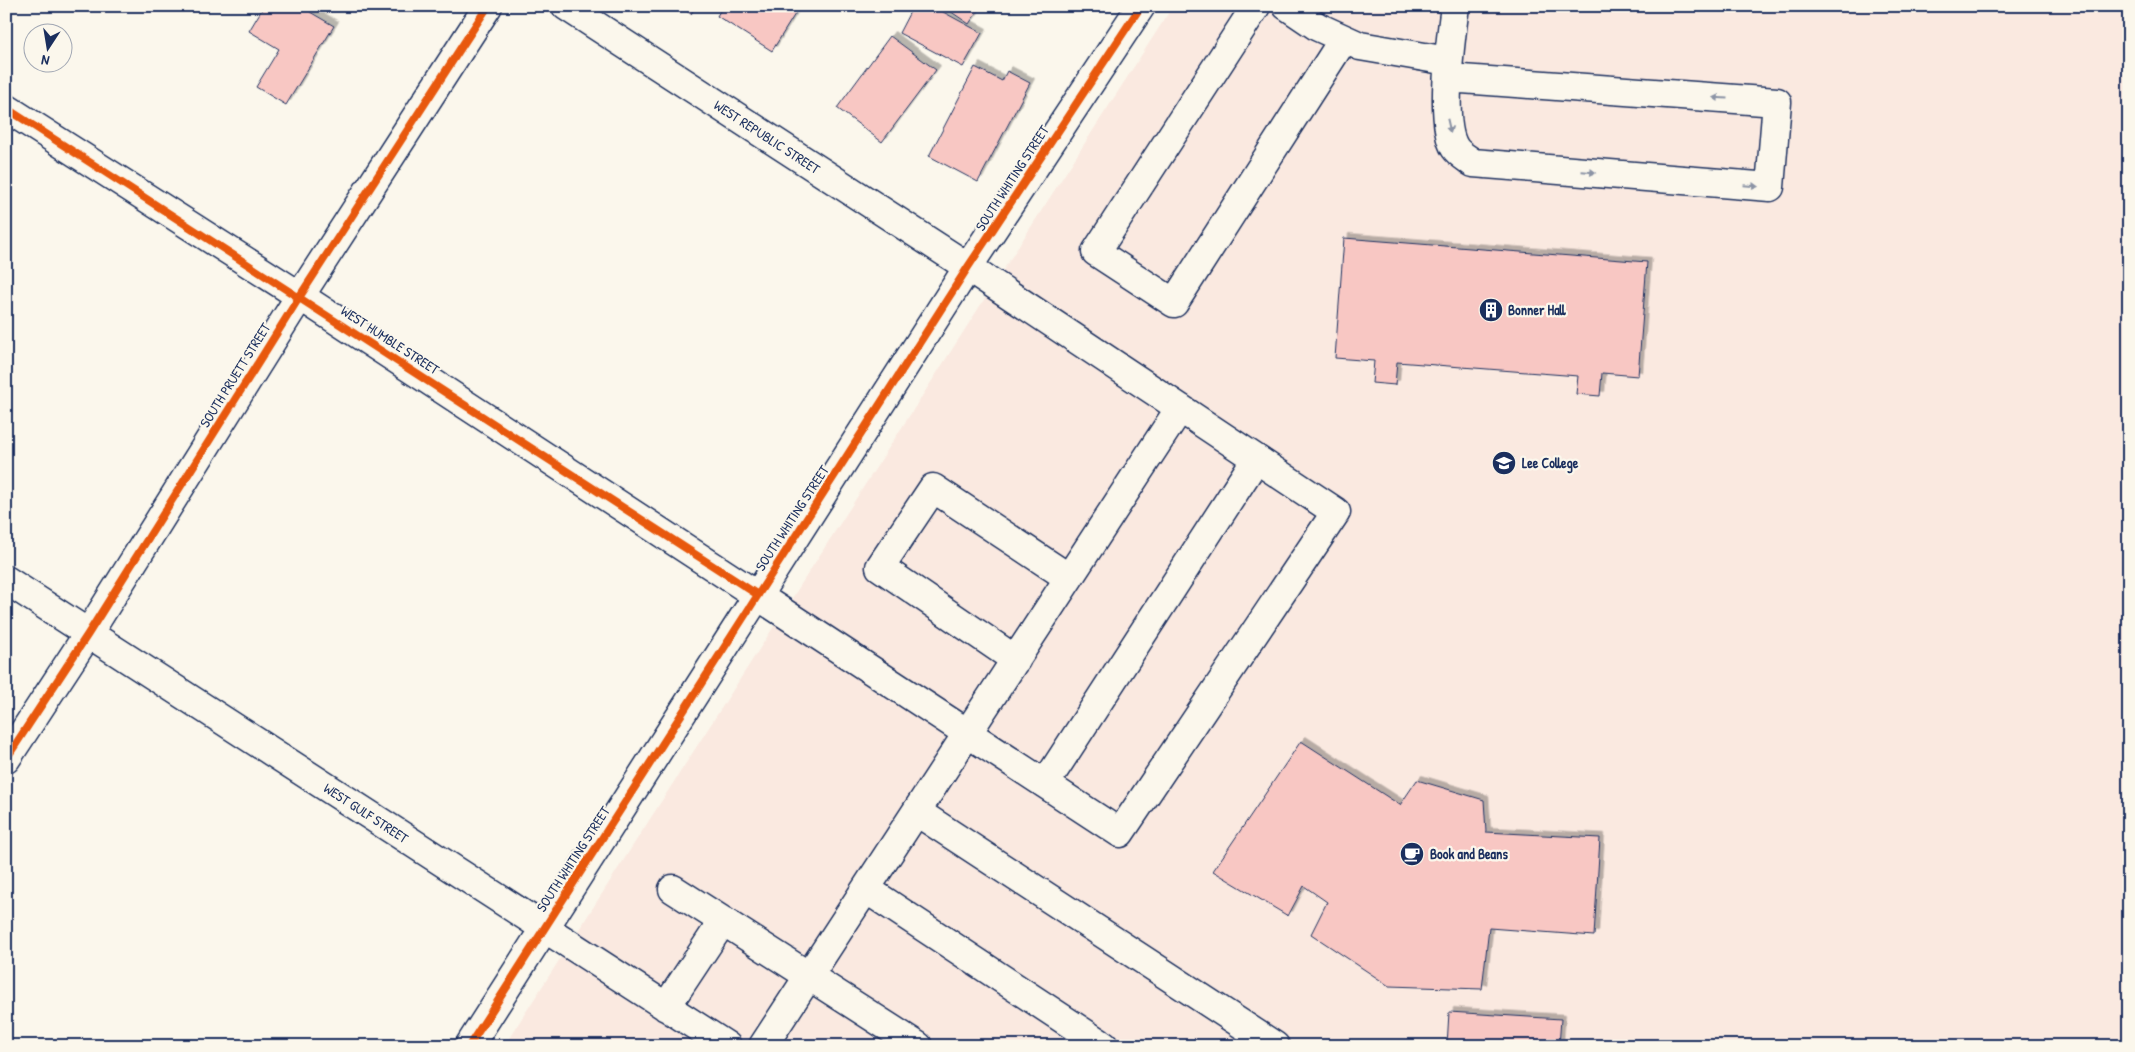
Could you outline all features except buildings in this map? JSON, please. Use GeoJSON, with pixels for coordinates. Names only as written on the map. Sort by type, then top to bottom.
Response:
{"type":"FeatureCollection","features":[{"type":"Feature","properties":{"kind":"street","name":"SOUTH PRUETT STREET"},"geometry":{"type":"LineString","coordinates":[[6,759],[88,634],[300,296],[488,6]]}},
{"type":"Feature","properties":{"kind":"street","name":"WEST REPUBLIC STREET"},"geometry":{"type":"LineString","coordinates":[[566,6],[968,267],[1256,460]]}},
{"type":"Feature","properties":{"kind":"street","name":"SOUTH WHITING STREET"},"geometry":{"type":"LineString","coordinates":[[469,1046],[968,267],[1140,6]]}},
{"type":"Feature","properties":{"kind":"street"},"geometry":{"type":"LineString","coordinates":[[1256,6],[1096,252],[1174,303],[1343,40]]}},
{"type":"Feature","properties":{"kind":"street"},"geometry":{"type":"LineString","coordinates":[[1287,6],[1318,27],[1343,40],[1448,69],[1777,102],[1770,187],[1473,163],[1455,148],[1447,120],[1448,69],[1455,6]]}},
{"type":"Feature","properties":{"kind":"street","name":"WEST HUMBLE STREET"},"geometry":{"type":"LineString","coordinates":[[6,108],[300,296],[1120,833],[1336,512],[1256,460]]}},
{"type":"Feature","properties":{"kind":"street"},"geometry":{"type":"LineString","coordinates":[[763,1046],[1180,408]]}},
{"type":"Feature","properties":{"kind":"street"},"geometry":{"type":"LineString","coordinates":[[1045,784],[1256,460]]}},
{"type":"Feature","properties":{"kind":"street"},"geometry":{"type":"LineString","coordinates":[[1016,660],[880,568],[933,488],[1069,578]]}},
{"type":"Feature","properties":{"kind":"street","name":"WEST GULF STREET"},"geometry":{"type":"LineString","coordinates":[[6,580],[727,1046]]}},
{"type":"Feature","properties":{"kind":"street"},"geometry":{"type":"LineString","coordinates":[[917,812],[1275,1046]]}},
{"type":"Feature","properties":{"kind":"street"},"geometry":{"type":"LineString","coordinates":[[673,889],[918,1046]]}},
{"type":"Feature","properties":{"kind":"street"},"geometry":{"type":"LineString","coordinates":[[866,889],[1104,1046]]}},
{"type":"Feature","properties":{"kind":"street"},"geometry":{"type":"LineString","coordinates":[[666,1007],[723,921]]}},
{"type":"Feature","properties":{"kind":"shaded area","name":"Lee College"},"geometry":{"type":"Polygon","coordinates":[[[1173,6],[2129,6],[2129,1046],[504,1046],[1173,6]]]}},
{"type":"Feature","properties":{"kind":"cycle path"},"geometry":{"type":"LineString","coordinates":[[6,759],[88,634],[300,296],[488,6]]}},
{"type":"Feature","properties":{"kind":"cycle path"},"geometry":{"type":"LineString","coordinates":[[469,1046],[968,267],[1141,6]]}},
{"type":"Feature","properties":{"kind":"cycle path"},"geometry":{"type":"LineString","coordinates":[[6,108],[758,595]]}},
{"type":"Feature","properties":{"kind":"place","name":"Bonner Hall"},"geometry":{"type":"Point","coordinates":[1491,310]}},
{"type":"Feature","properties":{"kind":"place","name":"Lee College"},"geometry":{"type":"Point","coordinates":[1504,463]}},
{"type":"Feature","properties":{"kind":"place","name":"Book and Beans"},"geometry":{"type":"Point","coordinates":[1412,854]}}]}
